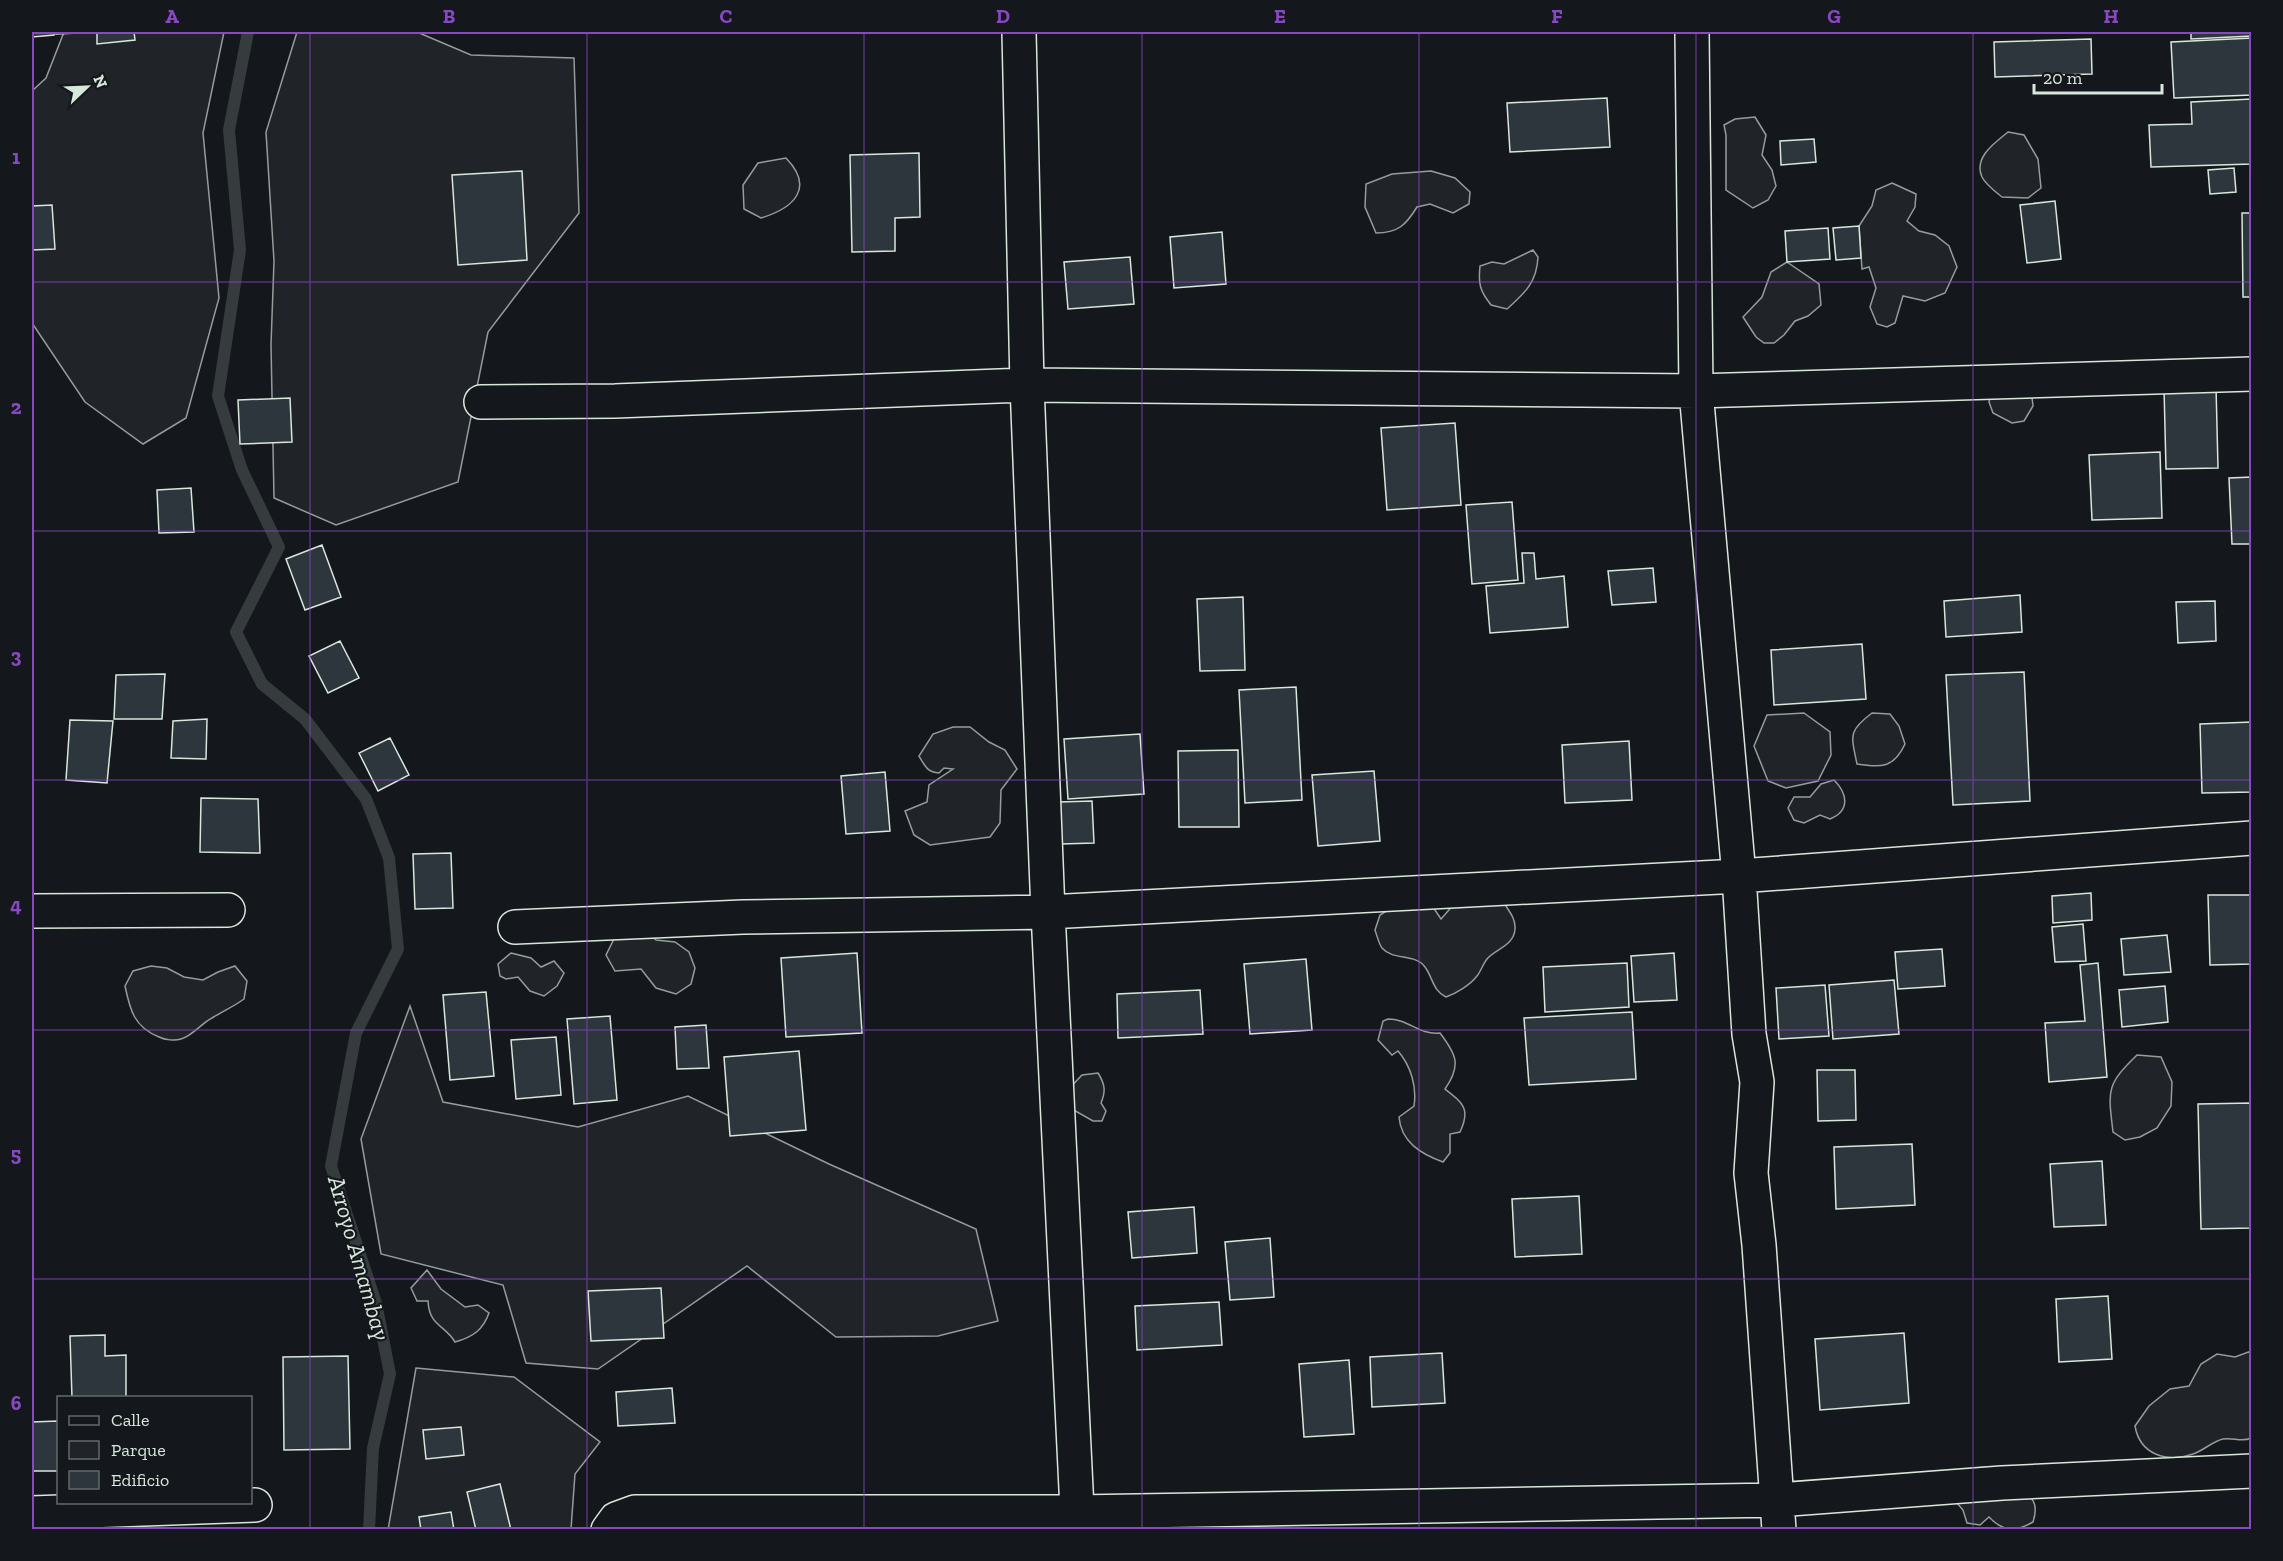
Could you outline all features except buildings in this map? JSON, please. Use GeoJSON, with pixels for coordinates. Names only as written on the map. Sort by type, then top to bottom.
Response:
{"type":"FeatureCollection","features":[{"type":"Feature","properties":{"kind":"street"},"geometry":{"type":"LineString","coordinates":[[1019,32],[1027,385],[1048,912],[1078,1521]]}},
{"type":"Feature","properties":{"kind":"street"},"geometry":{"type":"LineString","coordinates":[[1692,32],[1696,391],[1739,876],[1749,1035],[1757,1082],[1751,1173],[1759,1245],[1778,1515]]}},
{"type":"Feature","properties":{"kind":"street"},"geometry":{"type":"LineString","coordinates":[[481,402],[615,402],[1027,385],[1696,391],[2252,374]]}},
{"type":"Feature","properties":{"kind":"street"},"geometry":{"type":"LineString","coordinates":[[515,927],[743,917],[1048,912],[1739,876],[2252,838]]}},
{"type":"Feature","properties":{"kind":"street"},"geometry":{"type":"LineString","coordinates":[[32,910],[228,910]]}},
{"type":"Feature","properties":{"kind":"street"},"geometry":{"type":"LineString","coordinates":[[608,1530],[616,1519],[636,1512],[1078,1521],[1778,1515],[2002,1483],[2252,1471]]}},
{"type":"Feature","properties":{"kind":"street"},"geometry":{"type":"LineString","coordinates":[[32,1513],[255,1505]]}},
{"type":"Feature","properties":{"kind":"green space"},"geometry":{"type":"Polygon","coordinates":[[[64,32],[224,32],[203,133],[219,298],[186,418],[143,444],[85,402],[32,323],[32,91],[46,78],[64,32]]]}},
{"type":"Feature","properties":{"kind":"green space"},"geometry":{"type":"Polygon","coordinates":[[[297,32],[417,32],[471,55],[574,58],[579,213],[488,332],[458,482],[336,525],[274,498],[271,345],[274,261],[266,132],[297,32]]]}},
{"type":"Feature","properties":{"kind":"green space"},"geometry":{"type":"Polygon","coordinates":[[[1755,117],[1766,135],[1762,155],[1772,170],[1776,186],[1768,200],[1753,208],[1726,190],[1724,125],[1735,119],[1755,117]]]}},
{"type":"Feature","properties":{"kind":"green space"},"geometry":{"type":"Polygon","coordinates":[[[2008,132],[2024,135],[2038,159],[2041,188],[2028,198],[2002,197],[1982,177],[1980,170],[1983,157],[1992,145],[2008,132]]]}},
{"type":"Feature","properties":{"kind":"green space"},"geometry":{"type":"Polygon","coordinates":[[[786,158],[795,169],[800,188],[791,203],[761,218],[744,209],[743,185],[758,163],[786,158]]]}},
{"type":"Feature","properties":{"kind":"green space"},"geometry":{"type":"Polygon","coordinates":[[[1431,171],[1455,178],[1470,192],[1469,204],[1453,213],[1430,204],[1417,207],[1401,227],[1376,233],[1365,207],[1366,184],[1392,174],[1431,171]]]}},
{"type":"Feature","properties":{"kind":"green space"},"geometry":{"type":"Polygon","coordinates":[[[1892,183],[1916,194],[1915,207],[1907,221],[1919,231],[1935,235],[1949,246],[1957,267],[1945,293],[1925,301],[1903,296],[1895,323],[1887,327],[1877,324],[1870,307],[1876,288],[1869,267],[1862,269],[1859,226],[1872,206],[1876,190],[1892,183]]]}},
{"type":"Feature","properties":{"kind":"green space"},"geometry":{"type":"Polygon","coordinates":[[[1533,250],[1538,257],[1537,266],[1529,286],[1507,309],[1491,305],[1481,287],[1480,266],[1492,262],[1504,264],[1533,250]]]}},
{"type":"Feature","properties":{"kind":"green space"},"geometry":{"type":"Polygon","coordinates":[[[1787,262],[1819,284],[1821,305],[1808,316],[1795,321],[1774,343],[1764,343],[1756,337],[1743,317],[1762,297],[1771,272],[1787,262]]]}},
{"type":"Feature","properties":{"kind":"green space"},"geometry":{"type":"Polygon","coordinates":[[[2031,389],[2033,406],[2024,421],[2012,423],[1993,413],[1989,402],[1990,397],[2031,389]]]}},
{"type":"Feature","properties":{"kind":"green space"},"geometry":{"type":"Polygon","coordinates":[[[1804,713],[1830,732],[1831,755],[1818,781],[1786,788],[1768,781],[1754,746],[1767,715],[1804,713]]]}},
{"type":"Feature","properties":{"kind":"green space"},"geometry":{"type":"Polygon","coordinates":[[[1872,713],[1890,714],[1899,726],[1905,744],[1896,758],[1880,766],[1857,764],[1853,746],[1855,729],[1872,713]]]}},
{"type":"Feature","properties":{"kind":"green space"},"geometry":{"type":"Polygon","coordinates":[[[953,727],[970,727],[989,742],[1005,750],[1017,769],[1001,790],[1000,823],[990,837],[930,845],[914,835],[905,811],[927,802],[929,785],[953,769],[944,768],[939,773],[932,771],[927,768],[919,756],[933,734],[953,727]]]}},
{"type":"Feature","properties":{"kind":"green space"},"geometry":{"type":"Polygon","coordinates":[[[1834,780],[1844,796],[1845,802],[1841,812],[1830,819],[1820,815],[1804,823],[1794,820],[1788,808],[1794,797],[1810,797],[1821,784],[1834,780]]]}},
{"type":"Feature","properties":{"kind":"green space"},"geometry":{"type":"Polygon","coordinates":[[[1455,903],[1504,903],[1513,918],[1515,929],[1508,943],[1487,959],[1474,979],[1446,997],[1438,991],[1428,971],[1421,963],[1392,954],[1382,948],[1375,930],[1380,915],[1394,906],[1431,904],[1441,919],[1455,903]]]}},
{"type":"Feature","properties":{"kind":"green space"},"geometry":{"type":"Polygon","coordinates":[[[642,926],[656,940],[675,942],[689,952],[695,968],[691,984],[676,994],[656,988],[641,969],[615,971],[606,955],[620,927],[642,926]]]}},
{"type":"Feature","properties":{"kind":"green space"},"geometry":{"type":"Polygon","coordinates":[[[511,953],[531,958],[541,967],[554,961],[564,973],[557,986],[544,996],[530,991],[518,977],[506,979],[500,976],[498,964],[511,953]]]}},
{"type":"Feature","properties":{"kind":"green space"},"geometry":{"type":"Polygon","coordinates":[[[151,966],[167,968],[184,977],[203,980],[235,966],[247,981],[244,999],[179,1040],[161,1038],[144,1028],[134,1017],[125,986],[133,971],[151,966]]]}},
{"type":"Feature","properties":{"kind":"green space"},"geometry":{"type":"Polygon","coordinates":[[[410,1006],[443,1102],[578,1127],[688,1096],[829,1164],[976,1229],[998,1321],[938,1336],[836,1337],[747,1266],[598,1369],[526,1363],[503,1285],[381,1254],[361,1139],[410,1006]]]}},
{"type":"Feature","properties":{"kind":"green space"},"geometry":{"type":"Polygon","coordinates":[[[1388,1019],[1402,1021],[1426,1032],[1440,1033],[1453,1054],[1454,1073],[1445,1089],[1461,1103],[1465,1118],[1460,1132],[1450,1134],[1450,1153],[1443,1162],[1414,1146],[1401,1126],[1399,1117],[1414,1106],[1415,1092],[1410,1070],[1403,1057],[1398,1051],[1392,1055],[1378,1040],[1383,1021],[1388,1019]]]}},
{"type":"Feature","properties":{"kind":"green space"},"geometry":{"type":"Polygon","coordinates":[[[2137,1055],[2161,1057],[2172,1082],[2171,1106],[2157,1128],[2140,1137],[2125,1140],[2113,1132],[2110,1097],[2114,1081],[2137,1055]]]}},
{"type":"Feature","properties":{"kind":"green space"},"geometry":{"type":"Polygon","coordinates":[[[1098,1073],[1104,1088],[1101,1103],[1106,1111],[1102,1121],[1093,1121],[1070,1108],[1064,1094],[1082,1075],[1098,1073]]]}},
{"type":"Feature","properties":{"kind":"green space"},"geometry":{"type":"Polygon","coordinates":[[[427,1270],[441,1289],[465,1307],[478,1305],[489,1313],[484,1324],[476,1332],[455,1342],[431,1316],[428,1301],[417,1301],[411,1288],[427,1270]]]}},
{"type":"Feature","properties":{"kind":"green space"},"geometry":{"type":"Polygon","coordinates":[[[2251,1351],[2251,1438],[2223,1439],[2193,1454],[2174,1458],[2156,1454],[2143,1444],[2135,1426],[2149,1406],[2170,1389],[2189,1386],[2201,1364],[2217,1354],[2235,1357],[2251,1351]]]}},
{"type":"Feature","properties":{"kind":"green space"},"geometry":{"type":"Polygon","coordinates":[[[416,1368],[514,1377],[600,1442],[575,1474],[571,1529],[388,1530],[416,1368]]]}},
{"type":"Feature","properties":{"kind":"green space"},"geometry":{"type":"Polygon","coordinates":[[[1986,1467],[2001,1482],[2033,1500],[2035,1513],[2033,1522],[2015,1529],[1999,1526],[1989,1517],[1980,1525],[1967,1523],[1963,1510],[1951,1496],[1967,1469],[1986,1467]]]}},
{"type":"Feature","properties":{"kind":"waterway","name":"Arroyo Amambay"},"geometry":{"type":"LineString","coordinates":[[248,32],[229,130],[240,250],[218,396],[242,470],[279,547],[236,632],[262,684],[305,719],[366,799],[389,858],[398,949],[356,1033],[331,1166],[376,1303],[390,1374],[373,1448],[369,1530]]}}]}
